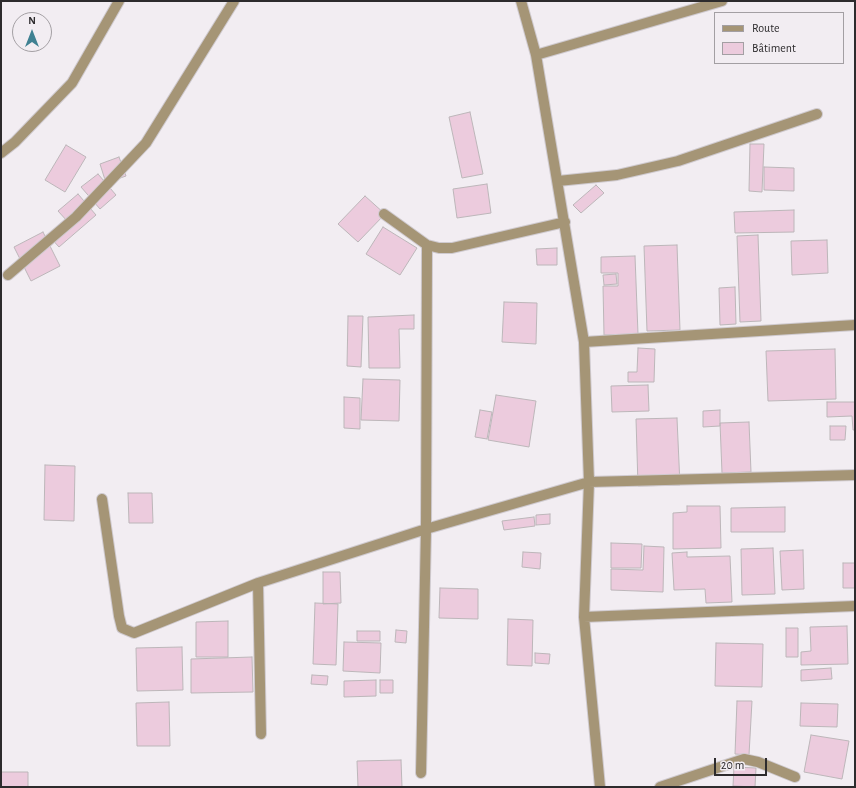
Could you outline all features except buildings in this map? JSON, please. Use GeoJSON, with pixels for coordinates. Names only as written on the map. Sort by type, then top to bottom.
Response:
{"type":"FeatureCollection","features":[{"type":"Feature","properties":{"kind":"street"},"geometry":{"type":"LineString","coordinates":[[1,153],[16,142],[72,83],[119,1]]}},
{"type":"Feature","properties":{"kind":"street"},"geometry":{"type":"LineString","coordinates":[[8,275],[76,218],[146,143],[234,1]]}},
{"type":"Feature","properties":{"kind":"street"},"geometry":{"type":"LineString","coordinates":[[520,1],[536,55],[584,342],[589,482],[584,617],[600,787]]}},
{"type":"Feature","properties":{"kind":"street"},"geometry":{"type":"LineString","coordinates":[[536,55],[722,1]]}},
{"type":"Feature","properties":{"kind":"street"},"geometry":{"type":"LineString","coordinates":[[558,182],[617,175],[678,161],[817,114]]}},
{"type":"Feature","properties":{"kind":"street"},"geometry":{"type":"LineString","coordinates":[[384,214],[427,245],[439,248],[452,248],[565,222]]}},
{"type":"Feature","properties":{"kind":"street"},"geometry":{"type":"LineString","coordinates":[[421,773],[426,529],[427,245]]}},
{"type":"Feature","properties":{"kind":"street"},"geometry":{"type":"LineString","coordinates":[[584,342],[855,325]]}},
{"type":"Feature","properties":{"kind":"street"},"geometry":{"type":"LineString","coordinates":[[102,499],[119,616],[122,628],[134,633],[258,583],[426,529],[589,482],[855,475]]}},
{"type":"Feature","properties":{"kind":"street"},"geometry":{"type":"LineString","coordinates":[[258,583],[261,734]]}},
{"type":"Feature","properties":{"kind":"street"},"geometry":{"type":"LineString","coordinates":[[584,617],[855,606]]}},
{"type":"Feature","properties":{"kind":"street"},"geometry":{"type":"LineString","coordinates":[[660,787],[744,759],[758,762],[795,777]]}}]}
